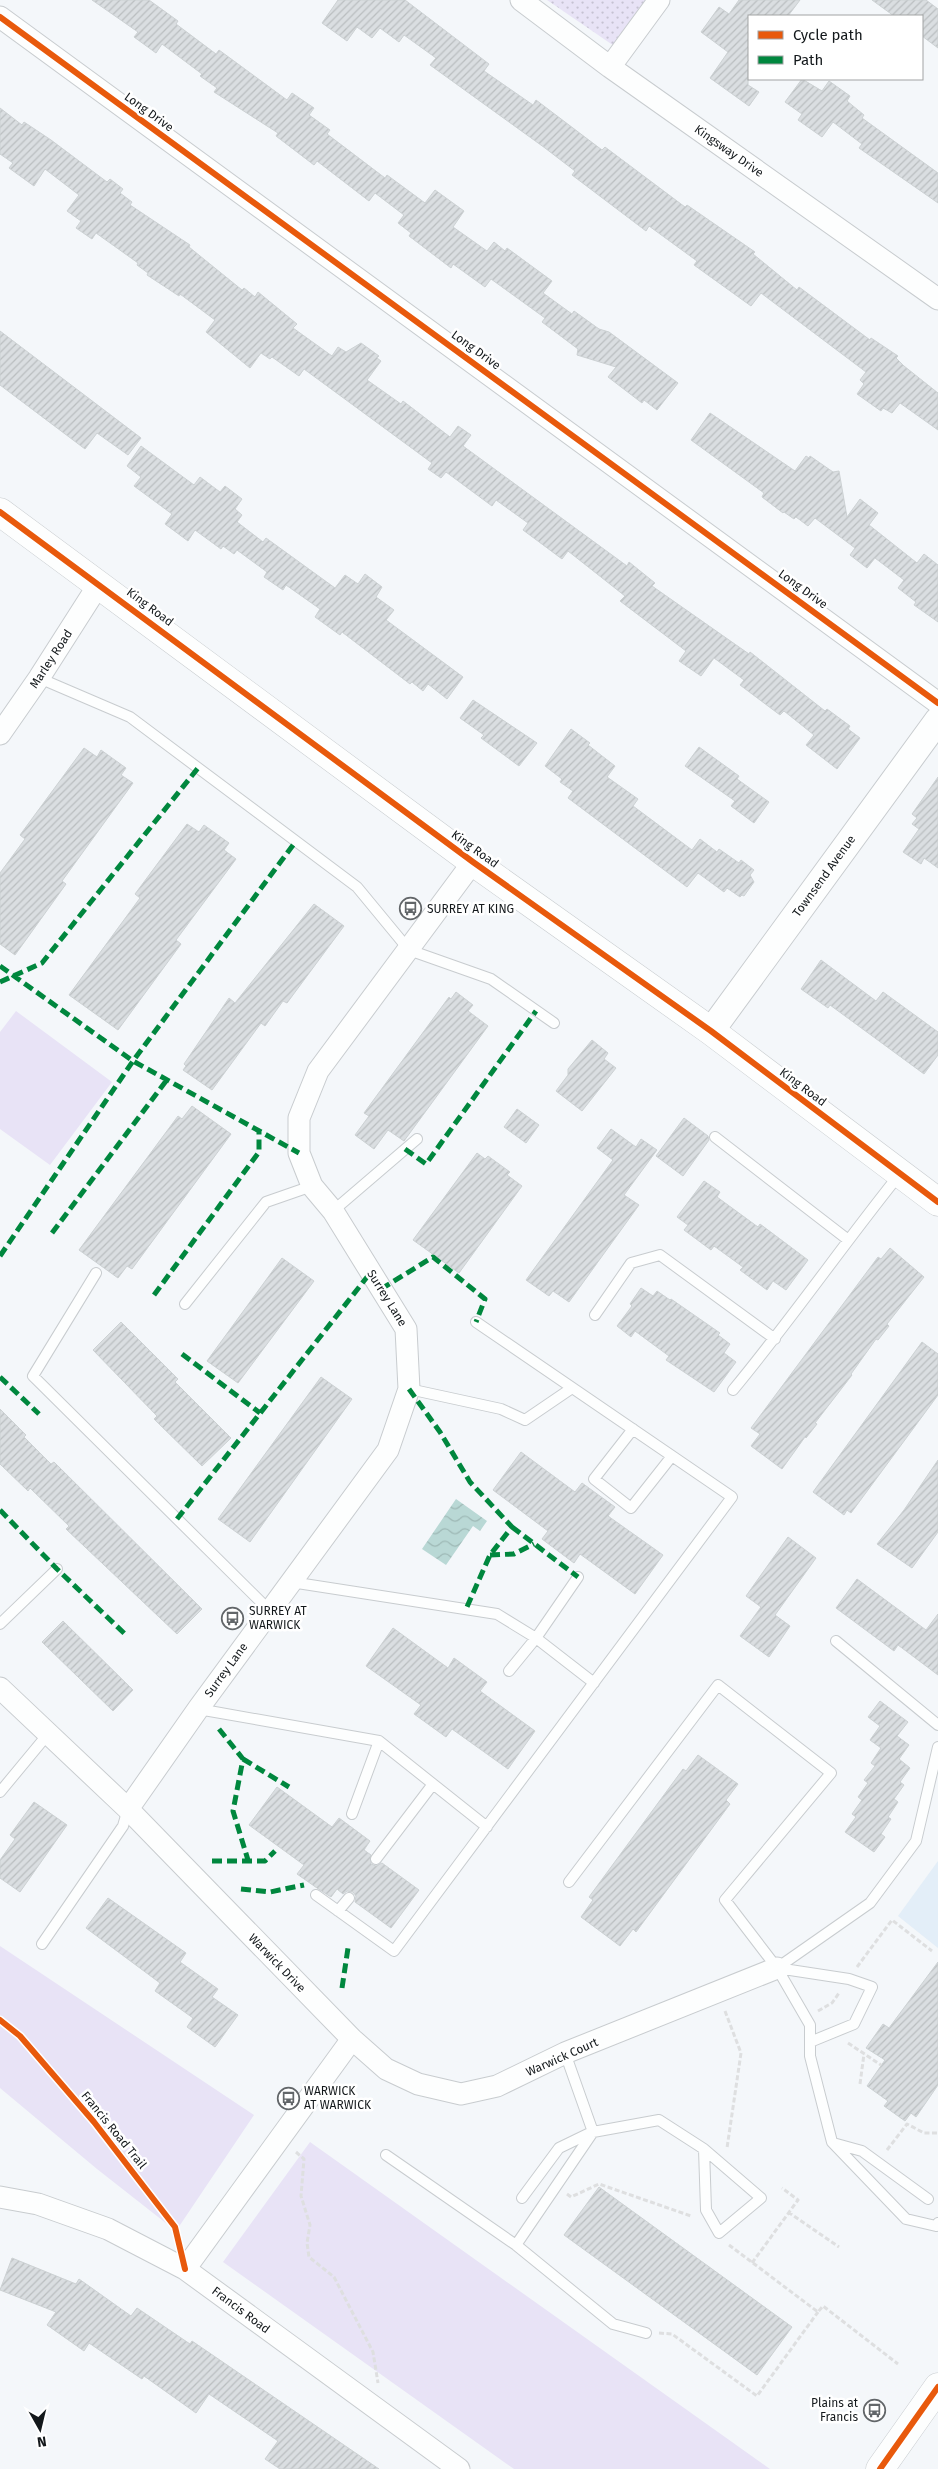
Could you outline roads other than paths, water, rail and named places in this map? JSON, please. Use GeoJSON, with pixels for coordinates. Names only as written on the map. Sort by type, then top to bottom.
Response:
{"type":"FeatureCollection","features":[{"type":"Feature","properties":{"kind":"main road","name":"King Road"},"geometry":{"type":"LineString","coordinates":[[0,512],[100,584],[473,862],[710,1031],[938,1202]]}},
{"type":"Feature","properties":{"kind":"main road"},"geometry":{"type":"LineString","coordinates":[[880,2469],[938,2387]]}},
{"type":"Feature","properties":{"kind":"street","name":"Kingsway Drive"},"geometry":{"type":"LineString","coordinates":[[521,0],[610,67],[938,299]]}},
{"type":"Feature","properties":{"kind":"street"},"geometry":{"type":"LineString","coordinates":[[610,67],[659,0]]}},
{"type":"Feature","properties":{"kind":"street","name":"Long Drive"},"geometry":{"type":"LineString","coordinates":[[0,17],[938,703]]}},
{"type":"Feature","properties":{"kind":"street","name":"Marley Road"},"geometry":{"type":"LineString","coordinates":[[0,734],[100,584]]}},
{"type":"Feature","properties":{"kind":"street","name":"Townsend Avenue"},"geometry":{"type":"LineString","coordinates":[[710,1031],[938,720]]}},
{"type":"Feature","properties":{"kind":"street","name":"Surrey Lane"},"geometry":{"type":"LineString","coordinates":[[128,1809],[198,1709],[388,1450],[409,1389],[406,1329],[333,1211],[312,1186],[299,1153],[299,1118],[318,1071],[410,950],[473,862]]}},
{"type":"Feature","properties":{"kind":"street","name":"Warwick Drive"},"geometry":{"type":"LineString","coordinates":[[0,1688],[128,1809],[352,2039]]}},
{"type":"Feature","properties":{"kind":"street","name":"Warwick Court"},"geometry":{"type":"LineString","coordinates":[[352,2039],[386,2068],[418,2084],[460,2094],[497,2086],[565,2054],[777,1968]]}},
{"type":"Feature","properties":{"kind":"street"},"geometry":{"type":"LineString","coordinates":[[185,2269],[352,2039]]}},
{"type":"Feature","properties":{"kind":"street","name":"Francis Road"},"geometry":{"type":"LineString","coordinates":[[0,2197],[38,2204],[108,2230],[185,2269],[459,2469]]}},
{"type":"Feature","properties":{"kind":"lane"},"geometry":{"type":"LineString","coordinates":[[39,678],[130,717],[357,887],[410,950],[491,979],[554,1023]]}},
{"type":"Feature","properties":{"kind":"lane"},"geometry":{"type":"LineString","coordinates":[[715,1137],[847,1239]]}},
{"type":"Feature","properties":{"kind":"lane"},"geometry":{"type":"LineString","coordinates":[[333,1211],[417,1139]]}},
{"type":"Feature","properties":{"kind":"lane"},"geometry":{"type":"LineString","coordinates":[[733,1390],[775,1339],[847,1239],[900,1174]]}},
{"type":"Feature","properties":{"kind":"lane"},"geometry":{"type":"LineString","coordinates":[[185,1304],[266,1202],[312,1186]]}},
{"type":"Feature","properties":{"kind":"lane"},"geometry":{"type":"LineString","coordinates":[[595,1315],[631,1263],[660,1255],[775,1339]]}},
{"type":"Feature","properties":{"kind":"lane"},"geometry":{"type":"LineString","coordinates":[[96,1273],[33,1376],[270,1611]]}},
{"type":"Feature","properties":{"kind":"lane"},"geometry":{"type":"LineString","coordinates":[[316,1895],[394,1951],[732,1498],[476,1322]]}},
{"type":"Feature","properties":{"kind":"lane"},"geometry":{"type":"LineString","coordinates":[[409,1389],[500,1409],[525,1420],[572,1388]]}},
{"type":"Feature","properties":{"kind":"lane"},"geometry":{"type":"LineString","coordinates":[[633,1430],[594,1479],[631,1508],[672,1456]]}},
{"type":"Feature","properties":{"kind":"lane"},"geometry":{"type":"LineString","coordinates":[[0,1624],[57,1569]]}},
{"type":"Feature","properties":{"kind":"lane"},"geometry":{"type":"LineString","coordinates":[[509,1671],[536,1638],[578,1577]]}},
{"type":"Feature","properties":{"kind":"lane"},"geometry":{"type":"LineString","coordinates":[[291,1582],[497,1614],[536,1638],[594,1683]]}},
{"type":"Feature","properties":{"kind":"lane"},"geometry":{"type":"LineString","coordinates":[[836,1641],[938,1725]]}},
{"type":"Feature","properties":{"kind":"lane"},"geometry":{"type":"LineString","coordinates":[[569,1882],[718,1685],[831,1773],[725,1900],[777,1968],[810,2025],[810,2056],[832,2142],[906,2220],[936,2226],[938,2223]]}},
{"type":"Feature","properties":{"kind":"lane"},"geometry":{"type":"LineString","coordinates":[[198,1709],[378,1741],[487,1827]]}},
{"type":"Feature","properties":{"kind":"lane"},"geometry":{"type":"LineString","coordinates":[[0,1792],[48,1734]]}},
{"type":"Feature","properties":{"kind":"lane"},"geometry":{"type":"LineString","coordinates":[[352,1814],[378,1741]]}},
{"type":"Feature","properties":{"kind":"lane"},"geometry":{"type":"LineString","coordinates":[[777,1968],[870,1903],[916,1841],[938,1746]]}},
{"type":"Feature","properties":{"kind":"lane"},"geometry":{"type":"LineString","coordinates":[[376,1859],[432,1784]]}},
{"type":"Feature","properties":{"kind":"lane"},"geometry":{"type":"LineString","coordinates":[[42,1944],[124,1826],[128,1809]]}},
{"type":"Feature","properties":{"kind":"lane"},"geometry":{"type":"LineString","coordinates":[[338,1911],[349,1898]]}},
{"type":"Feature","properties":{"kind":"lane"},"geometry":{"type":"LineString","coordinates":[[777,1968],[849,1979],[872,1988],[854,2024],[810,2042]]}},
{"type":"Feature","properties":{"kind":"lane"},"geometry":{"type":"LineString","coordinates":[[565,2054],[593,2132]]}},
{"type":"Feature","properties":{"kind":"lane"},"geometry":{"type":"LineString","coordinates":[[522,2198],[559,2148],[593,2132],[659,2120],[704,2149],[761,2198],[719,2233],[706,2210],[704,2149]]}},
{"type":"Feature","properties":{"kind":"lane"},"geometry":{"type":"LineString","coordinates":[[516,2245],[593,2132]]}},
{"type":"Feature","properties":{"kind":"lane"},"geometry":{"type":"LineString","coordinates":[[832,2142],[862,2151],[928,2199]]}},
{"type":"Feature","properties":{"kind":"lane"},"geometry":{"type":"LineString","coordinates":[[386,2155],[516,2245],[613,2324],[643,2332]]}},
{"type":"Feature","properties":{"kind":"water"},"geometry":{"type":"Polygon","coordinates":[[[456,1499],[487,1521],[480,1531],[473,1526],[446,1565],[422,1549],[456,1499]]]}},
{"type":"Feature","properties":{"kind":"place","name":"SURREY AT KING"},"geometry":{"type":"Point","coordinates":[411,909]}},
{"type":"Feature","properties":{"kind":"place","name":"SURREY AT WARWICK"},"geometry":{"type":"Point","coordinates":[233,1618]}},
{"type":"Feature","properties":{"kind":"place","name":"WARWICK AT WARWICK"},"geometry":{"type":"Point","coordinates":[288,2098]}},
{"type":"Feature","properties":{"kind":"place","name":"Plains at Francis"},"geometry":{"type":"Point","coordinates":[874,2410]}}]}
